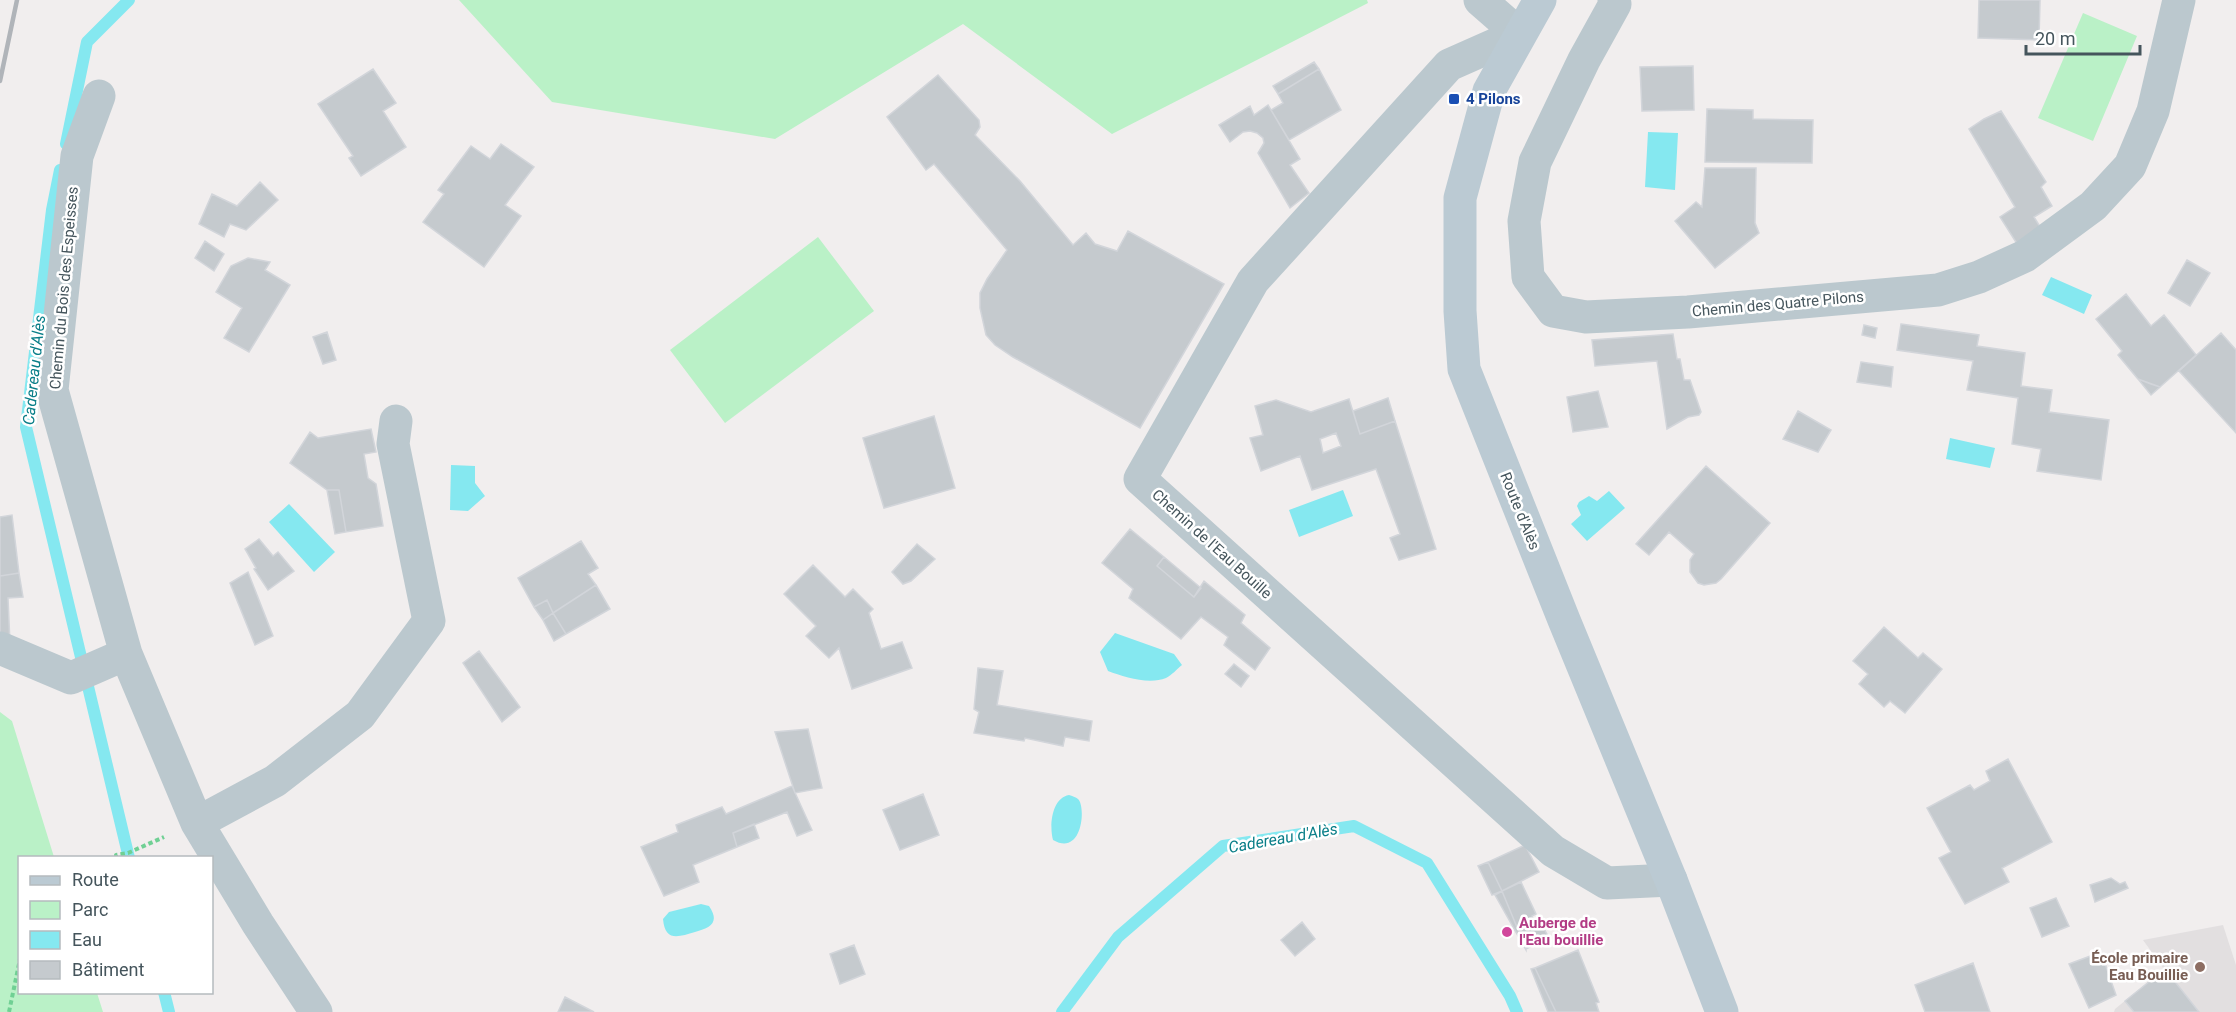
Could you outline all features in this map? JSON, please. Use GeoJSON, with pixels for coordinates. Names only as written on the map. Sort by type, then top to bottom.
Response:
{"type":"FeatureCollection","features":[{"type":"Feature","properties":{"kind":"main road","name":"Route d'Alès"},"geometry":{"type":"LineString","coordinates":[[1540,0],[1489,91],[1460,198],[1460,311],[1464,369],[1671,880],[1722,1012]]}},
{"type":"Feature","properties":{"kind":"street"},"geometry":{"type":"LineString","coordinates":[[1480,0],[1519,34]]}},
{"type":"Feature","properties":{"kind":"street","name":"Chemin des Quatre Pilons"},"geometry":{"type":"LineString","coordinates":[[1614,0],[1615,4],[1584,60],[1535,162],[1524,221],[1528,277],[1552,311],[1586,317],[1688,312],[1938,290],[1979,277],[2025,256],[2093,206],[2130,166],[2153,111],[2179,0]]}},
{"type":"Feature","properties":{"kind":"street","name":"Chemin de l'Eau Bouille"},"geometry":{"type":"LineString","coordinates":[[1519,34],[1449,65],[1253,281],[1140,479],[1553,851],[1607,883],[1671,880]]}},
{"type":"Feature","properties":{"kind":"street","name":"Chemin du Bois des Espeisses"},"geometry":{"type":"LineString","coordinates":[[99,96],[76,156],[52,390],[126,654],[197,823],[258,924],[316,1012]]}},
{"type":"Feature","properties":{"kind":"street"},"geometry":{"type":"LineString","coordinates":[[197,823],[275,781],[360,715],[429,621],[393,444],[396,421]]}},
{"type":"Feature","properties":{"kind":"street"},"geometry":{"type":"LineString","coordinates":[[0,648],[71,678],[126,654]]}},
{"type":"Feature","properties":{"kind":"path"},"geometry":{"type":"LineString","coordinates":[[116,856],[197,823]]}},
{"type":"Feature","properties":{"kind":"path"},"geometry":{"type":"LineString","coordinates":[[9,1012],[18,969]]}},
{"type":"Feature","properties":{"kind":"shaded area","name":"École primaire Eau Bouillie"},"geometry":{"type":"Polygon","coordinates":[[[2223,925],[2236,965],[2236,1012],[2114,1012],[2164,969],[2143,940],[2223,925]]]}},
{"type":"Feature","properties":{"kind":"green space"},"geometry":{"type":"Polygon","coordinates":[[[459,0],[1367,0],[1368,3],[1112,134],[963,24],[775,139],[552,102],[459,0]]]}},
{"type":"Feature","properties":{"kind":"green space"},"geometry":{"type":"Polygon","coordinates":[[[2083,13],[2137,36],[2093,141],[2038,118],[2083,13]]]}},
{"type":"Feature","properties":{"kind":"green space"},"geometry":{"type":"Polygon","coordinates":[[[818,237],[874,311],[725,423],[670,350],[818,237]]]}},
{"type":"Feature","properties":{"kind":"green space"},"geometry":{"type":"Polygon","coordinates":[[[0,712],[12,721],[54,856],[18,856],[18,994],[97,994],[103,1012],[0,1012],[0,712]]]}},
{"type":"Feature","properties":{"kind":"water"},"geometry":{"type":"Polygon","coordinates":[[[1648,132],[1678,133],[1675,190],[1645,187],[1648,132]]]}},
{"type":"Feature","properties":{"kind":"water"},"geometry":{"type":"Polygon","coordinates":[[[2051,277],[2092,295],[2084,314],[2042,295],[2051,277]]]}},
{"type":"Feature","properties":{"kind":"water"},"geometry":{"type":"Polygon","coordinates":[[[1950,438],[1995,448],[1990,468],[1946,459],[1950,438]]]}},
{"type":"Feature","properties":{"kind":"water"},"geometry":{"type":"Polygon","coordinates":[[[451,465],[475,466],[475,483],[485,496],[468,511],[450,510],[451,465]]]}},
{"type":"Feature","properties":{"kind":"water"},"geometry":{"type":"Polygon","coordinates":[[[1343,490],[1353,516],[1299,537],[1289,510],[1343,490]]]}},
{"type":"Feature","properties":{"kind":"water"},"geometry":{"type":"Polygon","coordinates":[[[1609,491],[1625,508],[1587,541],[1571,524],[1581,515],[1577,506],[1589,496],[1597,501],[1609,491]]]}},
{"type":"Feature","properties":{"kind":"water"},"geometry":{"type":"Polygon","coordinates":[[[289,504],[335,552],[314,572],[269,522],[289,504]]]}},
{"type":"Feature","properties":{"kind":"water"},"geometry":{"type":"Polygon","coordinates":[[[1115,633],[1174,654],[1182,665],[1166,678],[1152,681],[1129,678],[1108,671],[1100,652],[1115,633]]]}},
{"type":"Feature","properties":{"kind":"water"},"geometry":{"type":"Polygon","coordinates":[[[1069,795],[1077,798],[1080,803],[1082,820],[1076,836],[1071,842],[1063,843],[1053,840],[1051,827],[1055,807],[1063,797],[1069,795]]]}},
{"type":"Feature","properties":{"kind":"water"},"geometry":{"type":"Polygon","coordinates":[[[701,904],[709,906],[714,916],[712,924],[701,930],[678,936],[670,935],[666,931],[663,919],[669,912],[701,904]]]}},
{"type":"Feature","properties":{"kind":"building"},"geometry":{"type":"Polygon","coordinates":[[[1979,0],[2040,0],[2039,40],[1978,38],[1979,0]]]}},
{"type":"Feature","properties":{"kind":"building"},"geometry":{"type":"Polygon","coordinates":[[[1314,62],[1319,69],[1278,94],[1273,86],[1314,62]]]}},
{"type":"Feature","properties":{"kind":"building"},"geometry":{"type":"Polygon","coordinates":[[[1693,66],[1694,110],[1642,111],[1640,67],[1693,66]]]}},
{"type":"Feature","properties":{"kind":"building"},"geometry":{"type":"Polygon","coordinates":[[[373,69],[396,103],[383,111],[406,147],[361,176],[349,158],[353,156],[318,104],[373,69]]]}},
{"type":"Feature","properties":{"kind":"building"},"geometry":{"type":"Polygon","coordinates":[[[1319,69],[1341,110],[1289,140],[1271,110],[1283,103],[1278,94],[1319,69]]]}},
{"type":"Feature","properties":{"kind":"building"},"geometry":{"type":"Polygon","coordinates":[[[938,75],[979,120],[980,127],[975,135],[1020,181],[1073,245],[1086,233],[1095,244],[1117,251],[1128,231],[1224,284],[1140,428],[1013,357],[995,345],[986,335],[980,308],[980,293],[1007,250],[934,164],[926,170],[887,117],[938,75]]]}},
{"type":"Feature","properties":{"kind":"building"},"geometry":{"type":"Polygon","coordinates":[[[1268,105],[1300,159],[1290,165],[1309,193],[1290,208],[1258,153],[1264,143],[1263,138],[1250,131],[1243,132],[1230,142],[1219,125],[1250,106],[1254,115],[1268,105]]]}},
{"type":"Feature","properties":{"kind":"building"},"geometry":{"type":"Polygon","coordinates":[[[1707,109],[1753,110],[1753,119],[1813,120],[1812,163],[1705,162],[1707,109]]]}},
{"type":"Feature","properties":{"kind":"building"},"geometry":{"type":"Polygon","coordinates":[[[2001,111],[2046,182],[2041,187],[2052,206],[2034,217],[2042,230],[2021,250],[2000,217],[2015,207],[1969,129],[2001,111]]]}},
{"type":"Feature","properties":{"kind":"building"},"geometry":{"type":"Polygon","coordinates":[[[501,144],[534,167],[505,205],[521,216],[484,267],[423,222],[444,194],[438,190],[471,146],[490,159],[501,144]]]}},
{"type":"Feature","properties":{"kind":"building"},"geometry":{"type":"Polygon","coordinates":[[[1705,168],[1756,168],[1755,223],[1759,233],[1715,268],[1675,221],[1696,202],[1702,207],[1705,168]]]}},
{"type":"Feature","properties":{"kind":"building"},"geometry":{"type":"Polygon","coordinates":[[[260,182],[278,200],[246,230],[230,224],[224,237],[199,224],[212,194],[237,206],[260,182]]]}},
{"type":"Feature","properties":{"kind":"building"},"geometry":{"type":"Polygon","coordinates":[[[205,241],[224,254],[214,271],[195,258],[205,241]]]}},
{"type":"Feature","properties":{"kind":"building"},"geometry":{"type":"Polygon","coordinates":[[[248,258],[270,262],[265,270],[290,285],[249,352],[224,338],[242,308],[216,292],[231,266],[248,258]]]}},
{"type":"Feature","properties":{"kind":"building"},"geometry":{"type":"Polygon","coordinates":[[[2187,260],[2210,273],[2190,306],[2168,293],[2187,260]]]}},
{"type":"Feature","properties":{"kind":"building"},"geometry":{"type":"Polygon","coordinates":[[[2126,294],[2151,326],[2164,315],[2196,355],[2160,387],[2138,379],[2118,355],[2122,351],[2096,319],[2126,294]]]}},
{"type":"Feature","properties":{"kind":"building"},"geometry":{"type":"Polygon","coordinates":[[[1901,324],[1979,335],[1977,346],[2025,353],[2021,386],[2052,390],[2049,412],[2109,420],[2101,480],[2037,471],[2041,449],[2012,444],[2018,398],[1967,390],[1973,361],[1897,350],[1901,324]]]}},
{"type":"Feature","properties":{"kind":"building"},"geometry":{"type":"Polygon","coordinates":[[[1864,325],[1877,328],[1875,338],[1862,335],[1864,325]]]}},
{"type":"Feature","properties":{"kind":"building"},"geometry":{"type":"Polygon","coordinates":[[[327,332],[336,360],[323,364],[313,337],[327,332]]]}},
{"type":"Feature","properties":{"kind":"building"},"geometry":{"type":"Polygon","coordinates":[[[2221,333],[2236,350],[2236,433],[2179,371],[2221,333]]]}},
{"type":"Feature","properties":{"kind":"building"},"geometry":{"type":"Polygon","coordinates":[[[1673,334],[1677,359],[1680,359],[1684,380],[1690,380],[1701,412],[1667,429],[1657,361],[1595,366],[1592,340],[1673,334]]]}},
{"type":"Feature","properties":{"kind":"building"},"geometry":{"type":"Polygon","coordinates":[[[1861,362],[1893,367],[1891,387],[1857,382],[1861,362]]]}},
{"type":"Feature","properties":{"kind":"building"},"geometry":{"type":"Polygon","coordinates":[[[2138,379],[2151,384],[2160,387],[2151,395],[2138,379]]]}},
{"type":"Feature","properties":{"kind":"building"},"geometry":{"type":"Polygon","coordinates":[[[1598,391],[1608,427],[1573,432],[1567,397],[1598,391]]]}},
{"type":"Feature","properties":{"kind":"building"},"geometry":{"type":"Polygon","coordinates":[[[1388,398],[1395,421],[1360,434],[1353,411],[1388,398]]]}},
{"type":"Feature","properties":{"kind":"building"},"geometry":{"type":"Polygon","coordinates":[[[1349,399],[1360,434],[1395,421],[1436,549],[1399,560],[1390,538],[1400,534],[1376,469],[1312,490],[1300,456],[1261,471],[1250,438],[1263,435],[1255,406],[1276,400],[1311,412],[1349,399]],[[1336,433],[1320,439],[1323,453],[1341,446],[1336,433]]]}},
{"type":"Feature","properties":{"kind":"building"},"geometry":{"type":"Polygon","coordinates":[[[1798,411],[1831,430],[1818,452],[1783,439],[1798,411]]]}},
{"type":"Feature","properties":{"kind":"building"},"geometry":{"type":"Polygon","coordinates":[[[934,416],[955,488],[884,508],[863,438],[934,416]]]}},
{"type":"Feature","properties":{"kind":"building"},"geometry":{"type":"Polygon","coordinates":[[[371,429],[376,452],[364,454],[368,478],[376,484],[383,526],[346,532],[339,490],[327,490],[290,463],[310,432],[318,438],[371,429]]]}},
{"type":"Feature","properties":{"kind":"building"},"geometry":{"type":"Polygon","coordinates":[[[1706,466],[1770,523],[1721,579],[1716,583],[1704,585],[1698,583],[1690,572],[1690,560],[1694,554],[1669,532],[1649,555],[1636,544],[1706,466]]]}},
{"type":"Feature","properties":{"kind":"building"},"geometry":{"type":"Polygon","coordinates":[[[327,490],[339,490],[346,532],[335,534],[327,490]]]}},
{"type":"Feature","properties":{"kind":"building"},"geometry":{"type":"Polygon","coordinates":[[[12,515],[19,573],[0,576],[0,517],[12,515]]]}},
{"type":"Feature","properties":{"kind":"building"},"geometry":{"type":"Polygon","coordinates":[[[1130,529],[1164,557],[1157,566],[1194,597],[1204,581],[1245,615],[1241,623],[1270,648],[1255,670],[1224,645],[1228,637],[1201,617],[1181,639],[1129,598],[1133,589],[1102,563],[1130,529]]]}},
{"type":"Feature","properties":{"kind":"building"},"geometry":{"type":"Polygon","coordinates":[[[259,539],[273,556],[278,552],[294,571],[268,590],[254,569],[256,568],[245,549],[259,539]]]}},
{"type":"Feature","properties":{"kind":"building"},"geometry":{"type":"Polygon","coordinates":[[[581,541],[598,568],[588,574],[596,585],[553,613],[547,600],[534,607],[518,578],[581,541]]]}},
{"type":"Feature","properties":{"kind":"building"},"geometry":{"type":"Polygon","coordinates":[[[917,544],[935,559],[911,581],[903,584],[892,572],[917,544]]]}},
{"type":"Feature","properties":{"kind":"building"},"geometry":{"type":"Polygon","coordinates":[[[1164,557],[1201,588],[1194,597],[1157,566],[1164,557]]]}},
{"type":"Feature","properties":{"kind":"building"},"geometry":{"type":"Polygon","coordinates":[[[813,565],[845,597],[853,589],[873,609],[869,613],[881,649],[902,642],[912,668],[852,689],[839,648],[829,658],[806,636],[816,626],[784,594],[813,565]]]}},
{"type":"Feature","properties":{"kind":"building"},"geometry":{"type":"Polygon","coordinates":[[[248,572],[273,636],[255,645],[230,583],[248,572]]]}},
{"type":"Feature","properties":{"kind":"building"},"geometry":{"type":"Polygon","coordinates":[[[19,573],[23,597],[8,598],[10,644],[0,637],[0,576],[19,573]]]}},
{"type":"Feature","properties":{"kind":"building"},"geometry":{"type":"Polygon","coordinates":[[[596,585],[610,609],[566,634],[553,613],[596,585]]]}},
{"type":"Feature","properties":{"kind":"building"},"geometry":{"type":"Polygon","coordinates":[[[547,600],[553,613],[543,620],[534,607],[547,600]]]}},
{"type":"Feature","properties":{"kind":"building"},"geometry":{"type":"Polygon","coordinates":[[[553,613],[566,634],[554,641],[543,620],[553,613]]]}},
{"type":"Feature","properties":{"kind":"building"},"geometry":{"type":"Polygon","coordinates":[[[1884,627],[1918,658],[1923,653],[1942,669],[1905,713],[1890,701],[1884,707],[1859,684],[1868,674],[1853,661],[1884,627]]]}},
{"type":"Feature","properties":{"kind":"building"},"geometry":{"type":"Polygon","coordinates":[[[479,651],[520,707],[502,722],[463,663],[479,651]]]}},
{"type":"Feature","properties":{"kind":"building"},"geometry":{"type":"Polygon","coordinates":[[[1234,664],[1249,676],[1241,687],[1225,674],[1234,664]]]}},
{"type":"Feature","properties":{"kind":"building"},"geometry":{"type":"Polygon","coordinates":[[[978,668],[1003,671],[997,705],[1092,721],[1089,741],[1065,737],[1063,746],[1025,738],[1024,741],[974,733],[979,712],[974,709],[978,668]]]}},
{"type":"Feature","properties":{"kind":"building"},"geometry":{"type":"Polygon","coordinates":[[[808,729],[822,788],[795,793],[775,732],[808,729]]]}},
{"type":"Feature","properties":{"kind":"building"},"geometry":{"type":"Polygon","coordinates":[[[2008,759],[2052,842],[2002,868],[2009,882],[1965,904],[1939,858],[1951,852],[1927,808],[1970,785],[1974,790],[1990,781],[1986,771],[2008,759]]]}},
{"type":"Feature","properties":{"kind":"building"},"geometry":{"type":"Polygon","coordinates":[[[792,786],[812,830],[797,836],[787,812],[733,833],[737,847],[693,865],[699,882],[664,896],[641,847],[678,832],[676,825],[722,807],[726,814],[792,786]]]}},
{"type":"Feature","properties":{"kind":"building"},"geometry":{"type":"Polygon","coordinates":[[[923,794],[939,835],[900,850],[883,810],[923,794]]]}},
{"type":"Feature","properties":{"kind":"building"},"geometry":{"type":"Polygon","coordinates":[[[754,824],[759,838],[737,847],[733,833],[754,824]]]}},
{"type":"Feature","properties":{"kind":"building"},"geometry":{"type":"Polygon","coordinates":[[[1525,845],[1539,872],[1502,891],[1488,862],[1525,845]]]}},
{"type":"Feature","properties":{"kind":"building"},"geometry":{"type":"Polygon","coordinates":[[[1488,862],[1502,891],[1492,895],[1478,866],[1488,862]]]}},
{"type":"Feature","properties":{"kind":"building"},"geometry":{"type":"Polygon","coordinates":[[[2111,878],[2120,884],[2125,882],[2128,888],[2095,902],[2090,885],[2111,878]]]}},
{"type":"Feature","properties":{"kind":"building"},"geometry":{"type":"Polygon","coordinates":[[[1521,882],[1536,914],[1532,916],[1535,924],[1541,923],[1549,938],[1526,949],[1502,891],[1521,882]]]}},
{"type":"Feature","properties":{"kind":"building"},"geometry":{"type":"Polygon","coordinates":[[[1502,891],[1526,949],[1526,950],[1495,895],[1502,891]]]}},
{"type":"Feature","properties":{"kind":"building"},"geometry":{"type":"Polygon","coordinates":[[[2056,898],[2069,926],[2042,937],[2030,908],[2056,898]]]}},
{"type":"Feature","properties":{"kind":"building"},"geometry":{"type":"Polygon","coordinates":[[[1302,922],[1315,939],[1295,956],[1281,940],[1302,922]]]}},
{"type":"Feature","properties":{"kind":"building"},"geometry":{"type":"Polygon","coordinates":[[[854,945],[865,974],[840,984],[830,954],[854,945]]]}},
{"type":"Feature","properties":{"kind":"building"},"geometry":{"type":"Polygon","coordinates":[[[1578,950],[1599,1002],[1596,1003],[1599,1012],[1556,1012],[1535,968],[1578,950]]]}},
{"type":"Feature","properties":{"kind":"building"},"geometry":{"type":"Polygon","coordinates":[[[2101,952],[2116,995],[2089,1008],[2069,964],[2101,952]]]}},
{"type":"Feature","properties":{"kind":"building"},"geometry":{"type":"Polygon","coordinates":[[[1973,963],[1990,1012],[1925,1012],[1915,985],[1973,963]]]}},
{"type":"Feature","properties":{"kind":"building"},"geometry":{"type":"Polygon","coordinates":[[[1535,968],[1556,1012],[1548,1012],[1531,969],[1535,968]]]}},
{"type":"Feature","properties":{"kind":"building"},"geometry":{"type":"Polygon","coordinates":[[[2165,969],[2199,1012],[2134,1012],[2125,1001],[2165,969]]]}},
{"type":"Feature","properties":{"kind":"building"},"geometry":{"type":"Polygon","coordinates":[[[565,997],[594,1012],[558,1012],[565,997]]]}},
{"type":"Feature","properties":{"kind":"waterway","name":"Cadereau d'Alès"},"geometry":{"type":"LineString","coordinates":[[66,144],[87,42],[129,0]]}},
{"type":"Feature","properties":{"kind":"waterway","name":"Cadereau d'Alès"},"geometry":{"type":"LineString","coordinates":[[60,170],[52,210],[26,427],[129,856]]}},
{"type":"Feature","properties":{"kind":"waterway","name":"Cadereau d'Alès"},"geometry":{"type":"LineString","coordinates":[[1062,1012],[1118,937],[1223,846],[1354,826],[1427,863],[1510,996],[1517,1012]]}},
{"type":"Feature","properties":{"kind":"waterway","name":"Cadereau d'Alès"},"geometry":{"type":"LineString","coordinates":[[164,994],[169,1012]]}},
{"type":"Feature","properties":{"kind":"railway"},"geometry":{"type":"LineString","coordinates":[[0,81],[17,0]]}},
{"type":"Feature","properties":{"kind":"place","name":"4 Pilons"},"geometry":{"type":"Point","coordinates":[1454,99]}},
{"type":"Feature","properties":{"kind":"place","name":"Auberge de l'Eau bouillie"},"geometry":{"type":"Point","coordinates":[1507,932]}},
{"type":"Feature","properties":{"kind":"place","name":"École primaire Eau Bouillie"},"geometry":{"type":"Point","coordinates":[2200,967]}}]}
